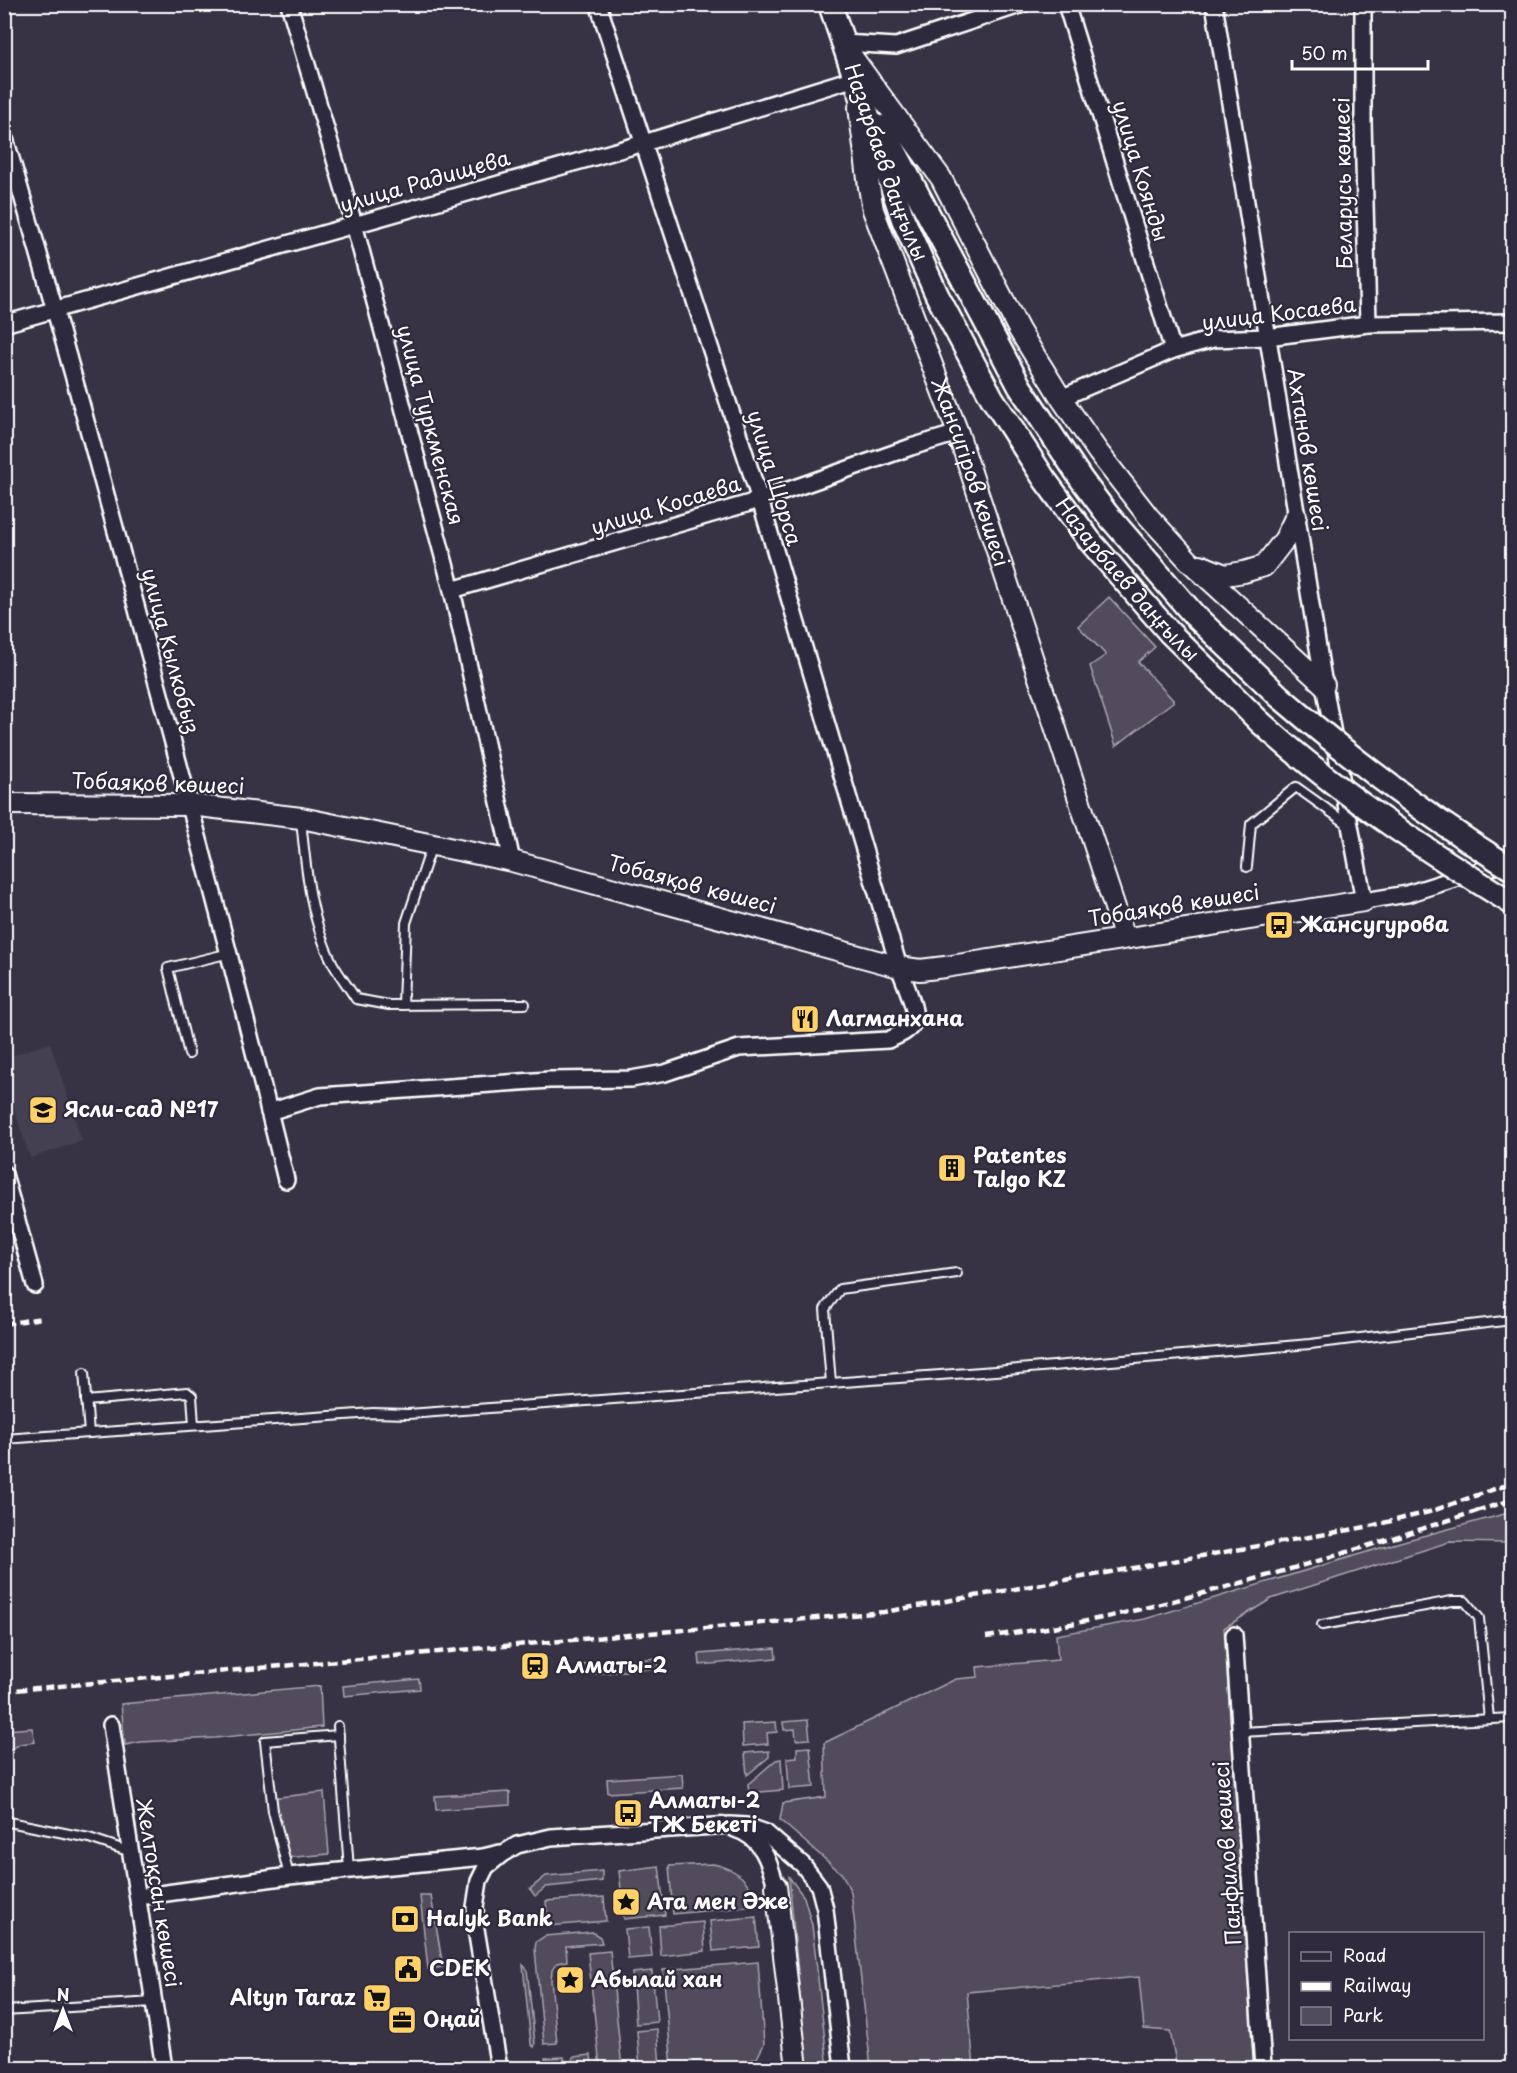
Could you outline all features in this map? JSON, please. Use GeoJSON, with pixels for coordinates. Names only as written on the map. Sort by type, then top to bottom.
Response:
{"type":"FeatureCollection","features":[{"type":"Feature","properties":{"kind":"main road","name":"Жансүгіров көшесі"},"geometry":{"type":"LineString","coordinates":[[830,4],[855,78]]}},
{"type":"Feature","properties":{"kind":"main road","name":"Назарбаев даңғылы"},"geometry":{"type":"LineString","coordinates":[[855,78],[1020,387],[1062,452],[1107,514],[1194,615],[1280,697],[1390,787],[1468,842],[1512,869]]}},
{"type":"Feature","properties":{"kind":"main road","name":"Назарбаев даңғылы"},"geometry":{"type":"LineString","coordinates":[[855,78],[891,187],[917,253],[969,358],[1016,437],[1090,541],[1128,587],[1210,674],[1260,722],[1387,823],[1512,903]]}},
{"type":"Feature","properties":{"kind":"street","name":"улица Туркменская"},"geometry":{"type":"LineString","coordinates":[[289,4],[354,224],[453,590],[512,861]]}},
{"type":"Feature","properties":{"kind":"street","name":"улица Щорса"},"geometry":{"type":"LineString","coordinates":[[269,1112],[320,1096],[537,1081],[631,1079],[665,1073],[739,1048],[888,1040],[907,1030],[914,1022],[915,1013],[899,967],[760,500],[598,4]]}},
{"type":"Feature","properties":{"kind":"street"},"geometry":{"type":"LineString","coordinates":[[843,43],[896,46],[1023,4]]}},
{"type":"Feature","properties":{"kind":"street","name":"улица Коянды"},"geometry":{"type":"LineString","coordinates":[[1066,4],[1173,350]]}},
{"type":"Feature","properties":{"kind":"street","name":"Ахтанов көшесі"},"geometry":{"type":"LineString","coordinates":[[1214,4],[1324,684],[1364,901]]}},
{"type":"Feature","properties":{"kind":"street","name":"Беларусь көшесі"},"geometry":{"type":"LineString","coordinates":[[1363,4],[1363,121],[1368,324]]}},
{"type":"Feature","properties":{"kind":"street"},"geometry":{"type":"LineString","coordinates":[[843,43],[941,178],[1019,330],[1098,452],[1148,516],[1190,562],[1324,684]]}},
{"type":"Feature","properties":{"kind":"street","name":"улица Радищева"},"geometry":{"type":"LineString","coordinates":[[4,324],[644,143],[855,78]]}},
{"type":"Feature","properties":{"kind":"street","name":"Жансүгіров көшесі"},"geometry":{"type":"LineString","coordinates":[[855,78],[873,210],[958,433],[1125,938]]}},
{"type":"Feature","properties":{"kind":"street","name":"улица Кылкобыз"},"geometry":{"type":"LineString","coordinates":[[4,135],[56,308],[230,953],[286,1180]]}},
{"type":"Feature","properties":{"kind":"street","name":"улица Косаева"},"geometry":{"type":"LineString","coordinates":[[1061,398],[1173,350],[1214,339],[1267,337],[1368,324],[1512,322]]}},
{"type":"Feature","properties":{"kind":"street","name":"улица Косаева"},"geometry":{"type":"LineString","coordinates":[[453,590],[760,500],[958,433]]}},
{"type":"Feature","properties":{"kind":"street"},"geometry":{"type":"LineString","coordinates":[[1190,562],[1226,575],[1244,573],[1264,566],[1285,539],[1296,516]]}},
{"type":"Feature","properties":{"kind":"street","name":"Тобаяқов көшесі"},"geometry":{"type":"LineString","coordinates":[[4,804],[190,805],[301,818],[512,861],[899,967],[920,970],[1364,901]]}},
{"type":"Feature","properties":{"kind":"street"},"geometry":{"type":"LineString","coordinates":[[1364,901],[1407,894],[1512,860]]}},
{"type":"Feature","properties":{"kind":"street"},"geometry":{"type":"LineString","coordinates":[[4,1174],[35,1285]]}},
{"type":"Feature","properties":{"kind":"street","name":"Панфилов көшесі"},"geometry":{"type":"LineString","coordinates":[[1234,1635],[1263,2068]]}},
{"type":"Feature","properties":{"kind":"street","name":"Желтоқсан көшесі"},"geometry":{"type":"LineString","coordinates":[[111,1725],[164,2068]]}},
{"type":"Feature","properties":{"kind":"street"},"geometry":{"type":"LineString","coordinates":[[138,1897],[349,1869],[483,1857],[551,1837],[724,1825],[746,1826],[766,1833],[803,1865],[819,1886],[825,1909],[843,2068]]}},
{"type":"Feature","properties":{"kind":"street"},"geometry":{"type":"LineString","coordinates":[[724,1825],[739,1830],[756,1841],[766,1854],[776,1886],[797,2068]]}},
{"type":"Feature","properties":{"kind":"street"},"geometry":{"type":"LineString","coordinates":[[499,2068],[476,1929],[475,1907],[479,1881],[486,1868],[512,1848]]}},
{"type":"Feature","properties":{"kind":"lane"},"geometry":{"type":"LineString","coordinates":[[1247,867],[1251,824],[1296,787],[1350,826]]}},
{"type":"Feature","properties":{"kind":"lane"},"geometry":{"type":"LineString","coordinates":[[301,818],[306,871],[315,918],[333,964],[356,999],[390,1005],[525,1004]]}},
{"type":"Feature","properties":{"kind":"lane"},"geometry":{"type":"LineString","coordinates":[[403,1005],[406,923],[432,844]]}},
{"type":"Feature","properties":{"kind":"lane"},"geometry":{"type":"LineString","coordinates":[[189,1054],[168,968],[230,953]]}},
{"type":"Feature","properties":{"kind":"lane"},"geometry":{"type":"LineString","coordinates":[[831,1383],[825,1309],[840,1289],[957,1273]]}},
{"type":"Feature","properties":{"kind":"lane"},"geometry":{"type":"LineString","coordinates":[[4,1439],[373,1413],[408,1414],[831,1383],[1310,1344],[1512,1320]]}},
{"type":"Feature","properties":{"kind":"lane"},"geometry":{"type":"LineString","coordinates":[[84,1373],[89,1433]]}},
{"type":"Feature","properties":{"kind":"lane"},"geometry":{"type":"LineString","coordinates":[[86,1401],[187,1392],[192,1396],[195,1425]]}},
{"type":"Feature","properties":{"kind":"lane"},"geometry":{"type":"LineString","coordinates":[[1322,1624],[1452,1601],[1465,1602],[1479,1618],[1489,1719]]}},
{"type":"Feature","properties":{"kind":"lane"},"geometry":{"type":"LineString","coordinates":[[1240,1732],[1512,1718]]}},
{"type":"Feature","properties":{"kind":"lane"},"geometry":{"type":"LineString","coordinates":[[338,1726],[349,1869]]}},
{"type":"Feature","properties":{"kind":"lane"},"geometry":{"type":"LineString","coordinates":[[290,1876],[273,1811],[266,1741],[339,1735]]}},
{"type":"Feature","properties":{"kind":"lane"},"geometry":{"type":"LineString","coordinates":[[4,1821],[89,1838],[131,1852]]}},
{"type":"Feature","properties":{"kind":"lane"},"geometry":{"type":"LineString","coordinates":[[4,2011],[154,2002]]}},
{"type":"Feature","properties":{"kind":"shaded area","name":"Ясли-сад №17"},"geometry":{"type":"Polygon","coordinates":[[[50,1043],[82,1141],[30,1158],[5,1080],[5,1058],[50,1043]]]}},
{"type":"Feature","properties":{"kind":"green space"},"geometry":{"type":"Polygon","coordinates":[[[1109,597],[1155,647],[1138,662],[1174,701],[1116,746],[1090,666],[1106,655],[1078,626],[1109,597]]]}},
{"type":"Feature","properties":{"kind":"green space"},"geometry":{"type":"Polygon","coordinates":[[[1512,1512],[1512,1543],[1449,1542],[1271,1599],[1224,1628],[1254,2068],[1177,2068],[1170,2031],[1144,2029],[1139,1977],[967,1992],[974,2068],[871,2068],[851,1892],[842,1874],[780,1820],[783,1803],[826,1797],[824,1743],[956,1679],[978,1677],[977,1667],[1058,1660],[1056,1635],[1145,1619],[1400,1542],[1512,1512]]]}},
{"type":"Feature","properties":{"kind":"green space"},"geometry":{"type":"Polygon","coordinates":[[[775,1648],[776,1658],[700,1665],[699,1654],[775,1648]]]}},
{"type":"Feature","properties":{"kind":"green space"},"geometry":{"type":"Polygon","coordinates":[[[657,1658],[658,1668],[582,1675],[581,1665],[657,1658]]]}},
{"type":"Feature","properties":{"kind":"green space"},"geometry":{"type":"Polygon","coordinates":[[[419,1679],[420,1689],[344,1696],[343,1686],[419,1679]]]}},
{"type":"Feature","properties":{"kind":"green space"},"geometry":{"type":"Polygon","coordinates":[[[320,1686],[322,1727],[125,1745],[121,1704],[320,1686]]]}},
{"type":"Feature","properties":{"kind":"green space"},"geometry":{"type":"Polygon","coordinates":[[[808,1720],[810,1739],[796,1740],[795,1729],[784,1730],[783,1722],[808,1720]]]}},
{"type":"Feature","properties":{"kind":"green space"},"geometry":{"type":"Polygon","coordinates":[[[776,1722],[777,1732],[767,1733],[768,1744],[743,1746],[742,1724],[776,1722]]]}},
{"type":"Feature","properties":{"kind":"green space"},"geometry":{"type":"Polygon","coordinates":[[[32,1728],[35,1742],[20,1744],[5,1753],[5,1730],[32,1728]]]}},
{"type":"Feature","properties":{"kind":"green space"},"geometry":{"type":"Polygon","coordinates":[[[810,1747],[814,1787],[789,1789],[787,1758],[797,1757],[797,1748],[810,1747]]]}},
{"type":"Feature","properties":{"kind":"green space"},"geometry":{"type":"Polygon","coordinates":[[[769,1751],[769,1757],[747,1775],[745,1753],[769,1751]]]}},
{"type":"Feature","properties":{"kind":"green space"},"geometry":{"type":"Polygon","coordinates":[[[781,1759],[783,1790],[749,1793],[748,1784],[776,1760],[781,1759]]]}},
{"type":"Feature","properties":{"kind":"green space"},"geometry":{"type":"Polygon","coordinates":[[[682,1774],[683,1788],[608,1793],[607,1779],[682,1774]]]}},
{"type":"Feature","properties":{"kind":"green space"},"geometry":{"type":"Polygon","coordinates":[[[324,1792],[329,1854],[285,1858],[271,1798],[324,1792]]]}},
{"type":"Feature","properties":{"kind":"green space"},"geometry":{"type":"Polygon","coordinates":[[[510,1792],[510,1805],[436,1810],[435,1796],[510,1792]]]}},
{"type":"Feature","properties":{"kind":"green space"},"geometry":{"type":"Polygon","coordinates":[[[713,1864],[729,1869],[742,1878],[751,1890],[757,1906],[673,1914],[669,1866],[713,1864]]]}},
{"type":"Feature","properties":{"kind":"green space"},"geometry":{"type":"Polygon","coordinates":[[[659,1866],[665,1915],[624,1919],[623,1907],[629,1906],[628,1898],[622,1898],[619,1871],[659,1866]]]}},
{"type":"Feature","properties":{"kind":"green space"},"geometry":{"type":"Polygon","coordinates":[[[602,1871],[602,1881],[546,1887],[535,1896],[530,1889],[546,1876],[602,1871]]]}},
{"type":"Feature","properties":{"kind":"green space"},"geometry":{"type":"Polygon","coordinates":[[[789,1877],[804,1897],[812,1925],[828,2068],[807,2068],[789,1877]]]}},
{"type":"Feature","properties":{"kind":"green space"},"geometry":{"type":"Polygon","coordinates":[[[420,1896],[431,1896],[443,1967],[428,1969],[420,1896]]]}},
{"type":"Feature","properties":{"kind":"green space"},"geometry":{"type":"Polygon","coordinates":[[[604,1897],[606,1921],[548,1926],[546,1901],[604,1897]]]}},
{"type":"Feature","properties":{"kind":"green space"},"geometry":{"type":"Polygon","coordinates":[[[756,1917],[759,1947],[713,1951],[710,1921],[756,1917]]]}},
{"type":"Feature","properties":{"kind":"green space"},"geometry":{"type":"Polygon","coordinates":[[[703,1922],[705,1951],[661,1956],[659,1926],[703,1922]]]}},
{"type":"Feature","properties":{"kind":"green space"},"geometry":{"type":"Polygon","coordinates":[[[649,1927],[652,1957],[628,1959],[625,1929],[649,1927]]]}},
{"type":"Feature","properties":{"kind":"green space"},"geometry":{"type":"Polygon","coordinates":[[[592,1932],[600,1937],[602,1943],[566,1946],[567,1961],[557,1963],[552,1970],[557,2043],[544,2044],[536,1942],[545,1936],[592,1932]]]}},
{"type":"Feature","properties":{"kind":"green space"},"geometry":{"type":"Polygon","coordinates":[[[610,1951],[622,2068],[600,2068],[588,1953],[610,1951]]]}},
{"type":"Feature","properties":{"kind":"green space"},"geometry":{"type":"Polygon","coordinates":[[[758,1962],[764,2044],[757,2058],[748,2061],[672,2067],[663,1970],[758,1962]]]}},
{"type":"Feature","properties":{"kind":"green space"},"geometry":{"type":"Polygon","coordinates":[[[523,1965],[527,1969],[534,2047],[531,2044],[523,1965]]]}},
{"type":"Feature","properties":{"kind":"green space"},"geometry":{"type":"Polygon","coordinates":[[[652,1971],[657,2022],[636,2024],[632,1973],[652,1971]]]}},
{"type":"Feature","properties":{"kind":"green space"},"geometry":{"type":"Polygon","coordinates":[[[657,2029],[660,2067],[640,2068],[637,2031],[657,2029]]]}},
{"type":"Feature","properties":{"kind":"green space"},"geometry":{"type":"Polygon","coordinates":[[[591,2055],[592,2068],[574,2068],[573,2057],[591,2055]]]}},
{"type":"Feature","properties":{"kind":"green space"},"geometry":{"type":"Polygon","coordinates":[[[564,2057],[566,2068],[549,2068],[545,2058],[564,2057]]]}},
{"type":"Feature","properties":{"kind":"railway"},"geometry":{"type":"LineString","coordinates":[[4,1324],[42,1318]]}},
{"type":"Feature","properties":{"kind":"railway"},"geometry":{"type":"LineString","coordinates":[[4,1691],[884,1612],[1366,1527],[1429,1512],[1512,1483]]}},
{"type":"Feature","properties":{"kind":"railway"},"geometry":{"type":"LineString","coordinates":[[1476,1511],[1512,1500]]}},
{"type":"Feature","properties":{"kind":"railway"},"geometry":{"type":"LineString","coordinates":[[986,1637],[1096,1619],[1205,1593],[1345,1553],[1483,1509]]}},
{"type":"Feature","properties":{"kind":"place","name":"Жансугурова"},"geometry":{"type":"Point","coordinates":[1279,925]}},
{"type":"Feature","properties":{"kind":"place","name":"Лагманхана"},"geometry":{"type":"Point","coordinates":[805,1019]}},
{"type":"Feature","properties":{"kind":"place","name":"Ясли-сад №17"},"geometry":{"type":"Point","coordinates":[43,1110]}},
{"type":"Feature","properties":{"kind":"place","name":"Patentes Talgo KZ"},"geometry":{"type":"Point","coordinates":[952,1168]}},
{"type":"Feature","properties":{"kind":"place","name":"Алматы-2"},"geometry":{"type":"Point","coordinates":[535,1666]}},
{"type":"Feature","properties":{"kind":"place","name":"Алматы-2 ТЖ Бекеті"},"geometry":{"type":"Point","coordinates":[628,1813]}},
{"type":"Feature","properties":{"kind":"place","name":"Ата мен Әже"},"geometry":{"type":"Point","coordinates":[626,1902]}},
{"type":"Feature","properties":{"kind":"place","name":"Halyk Bank"},"geometry":{"type":"Point","coordinates":[405,1919]}},
{"type":"Feature","properties":{"kind":"place","name":"CDEK"},"geometry":{"type":"Point","coordinates":[408,1969]}},
{"type":"Feature","properties":{"kind":"place","name":"Абылай хан"},"geometry":{"type":"Point","coordinates":[570,1980]}},
{"type":"Feature","properties":{"kind":"place","name":"Altyn Taraz"},"geometry":{"type":"Point","coordinates":[377,1998]}},
{"type":"Feature","properties":{"kind":"place","name":"Оңай"},"geometry":{"type":"Point","coordinates":[402,2020]}}]}
